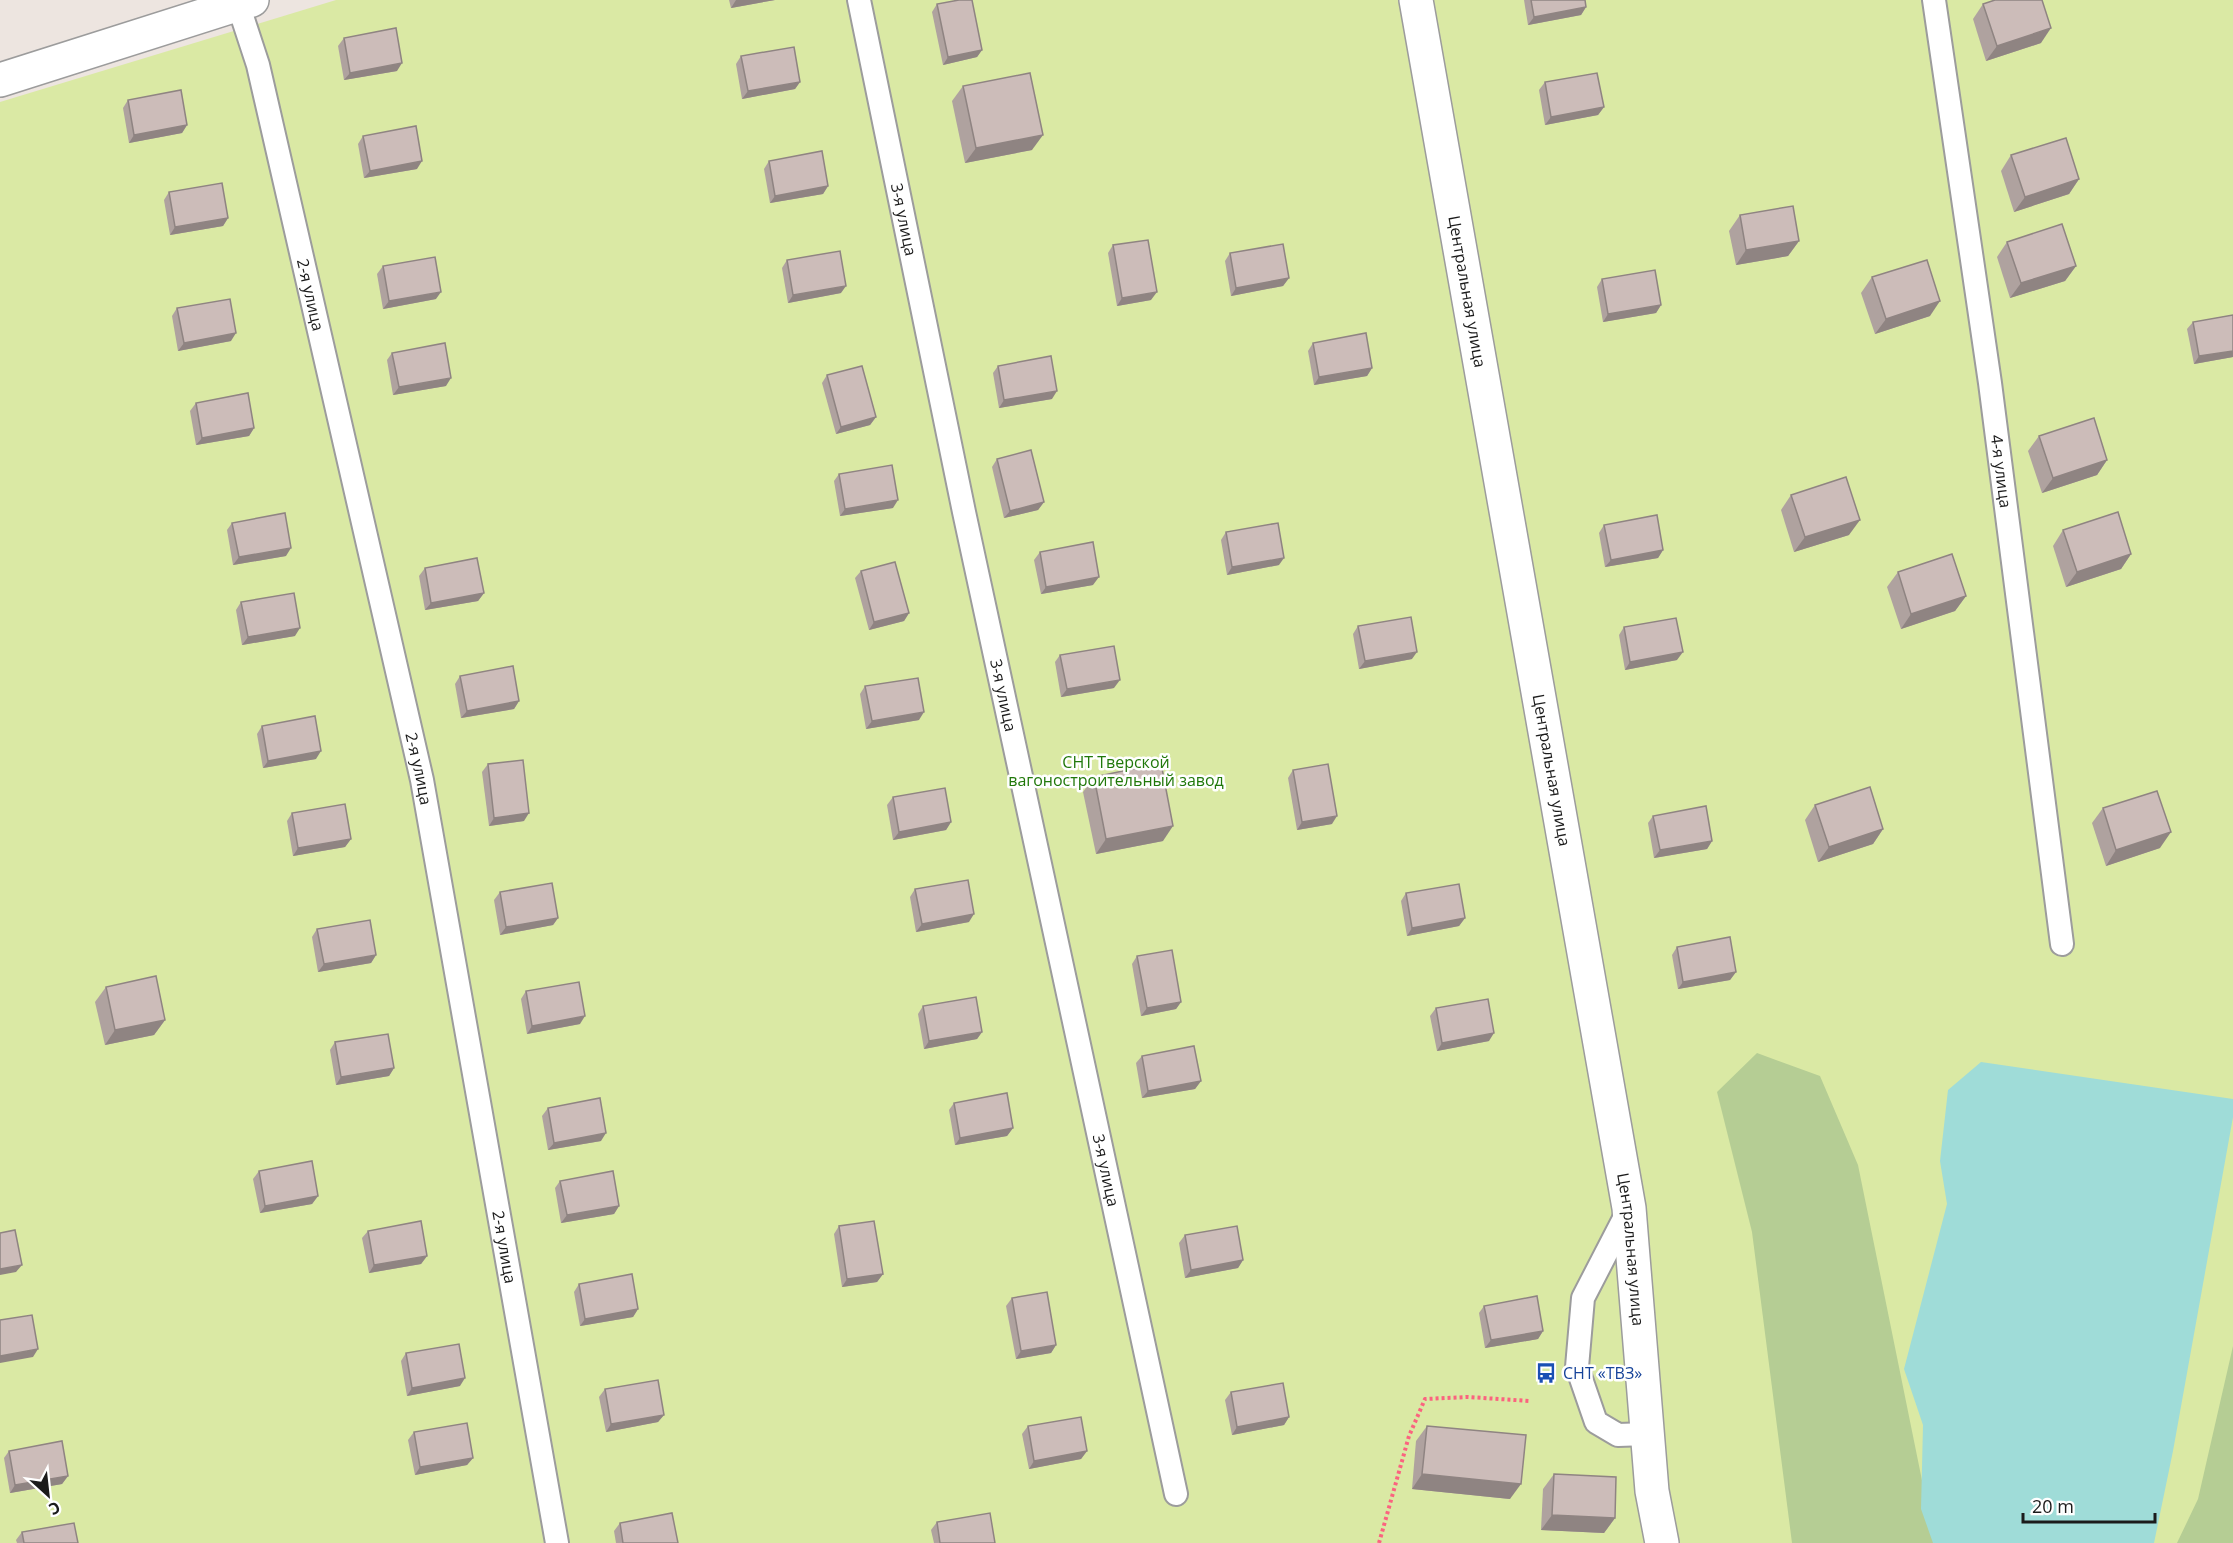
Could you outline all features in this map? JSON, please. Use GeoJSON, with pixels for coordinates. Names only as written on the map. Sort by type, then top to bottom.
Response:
{"type":"FeatureCollection","features":[{"type":"Feature","properties":{"kind":"street","name":"Центральная улица"},"geometry":{"type":"LineString","coordinates":[[1416,0],[1629,1208],[1652,1491],[1662,1543]]}},
{"type":"Feature","properties":{"kind":"street"},"geometry":{"type":"LineString","coordinates":[[0,80],[245,2]]}},
{"type":"Feature","properties":{"kind":"lane","name":"3-я улица"},"geometry":{"type":"LineString","coordinates":[[859,0],[964,512],[1176,1494]]}},
{"type":"Feature","properties":{"kind":"lane","name":"4-я улица"},"geometry":{"type":"LineString","coordinates":[[1934,0],[1990,383],[2062,944]]}},
{"type":"Feature","properties":{"kind":"lane","name":"2-я улица"},"geometry":{"type":"LineString","coordinates":[[245,2],[422,780],[557,1543]]}},
{"type":"Feature","properties":{"kind":"lane"},"geometry":{"type":"LineString","coordinates":[[1629,1208],[1583,1298],[1577,1367],[1596,1422],[1618,1435],[1647,1434]]}},
{"type":"Feature","properties":{"kind":"path"},"geometry":{"type":"LineString","coordinates":[[1379,1543],[1409,1436],[1425,1399],[1468,1397],[1530,1401]]}},
{"type":"Feature","properties":{"kind":"green space","name":"СНТ Тверской вагоностроительный завод"},"geometry":{"type":"Polygon","coordinates":[[[336,0],[2233,0],[2233,1543],[0,1543],[0,102],[336,0]]]}},
{"type":"Feature","properties":{"kind":"green space"},"geometry":{"type":"Polygon","coordinates":[[[1757,1053],[1820,1076],[1858,1165],[1927,1505],[1982,1543],[1792,1543],[1752,1232],[1717,1092],[1757,1053]]]}},
{"type":"Feature","properties":{"kind":"green space"},"geometry":{"type":"Polygon","coordinates":[[[2233,1346],[2233,1543],[2177,1543],[2198,1499],[2233,1346]]]}},
{"type":"Feature","properties":{"kind":"water"},"geometry":{"type":"Polygon","coordinates":[[[1981,1062],[2233,1099],[2233,1117],[2173,1451],[2154,1543],[1933,1543],[1921,1509],[1923,1425],[1904,1369],[1947,1204],[1940,1161],[1948,1090],[1981,1062]]]}},
{"type":"Feature","properties":{"kind":"building"},"geometry":{"type":"Polygon","coordinates":[[[972,0],[982,50],[948,57],[937,4],[972,0]]]}},
{"type":"Feature","properties":{"kind":"building"},"geometry":{"type":"Polygon","coordinates":[[[1531,0],[1585,0],[1586,7],[1534,17],[1531,0]]]}},
{"type":"Feature","properties":{"kind":"building"},"geometry":{"type":"Polygon","coordinates":[[[1995,0],[2042,0],[2051,28],[1997,46],[1983,4],[1995,0]]]}},
{"type":"Feature","properties":{"kind":"building"},"geometry":{"type":"Polygon","coordinates":[[[396,28],[402,63],[350,73],[344,38],[396,28]]]}},
{"type":"Feature","properties":{"kind":"building"},"geometry":{"type":"Polygon","coordinates":[[[794,47],[800,82],[748,91],[741,56],[794,47]]]}},
{"type":"Feature","properties":{"kind":"building"},"geometry":{"type":"Polygon","coordinates":[[[1030,73],[1043,135],[976,148],[963,86],[1030,73]]]}},
{"type":"Feature","properties":{"kind":"building"},"geometry":{"type":"Polygon","coordinates":[[[1597,73],[1604,107],[1551,117],[1545,82],[1597,73]]]}},
{"type":"Feature","properties":{"kind":"building"},"geometry":{"type":"Polygon","coordinates":[[[181,90],[187,125],[134,135],[128,100],[181,90]]]}},
{"type":"Feature","properties":{"kind":"building"},"geometry":{"type":"Polygon","coordinates":[[[416,126],[422,161],[370,171],[363,136],[416,126]]]}},
{"type":"Feature","properties":{"kind":"building"},"geometry":{"type":"Polygon","coordinates":[[[2066,138],[2079,179],[2025,197],[2011,155],[2066,138]]]}},
{"type":"Feature","properties":{"kind":"building"},"geometry":{"type":"Polygon","coordinates":[[[822,151],[828,186],[775,196],[769,161],[822,151]]]}},
{"type":"Feature","properties":{"kind":"building"},"geometry":{"type":"Polygon","coordinates":[[[222,183],[228,218],[175,227],[169,192],[222,183]]]}},
{"type":"Feature","properties":{"kind":"building"},"geometry":{"type":"Polygon","coordinates":[[[1793,206],[1799,241],[1746,250],[1740,215],[1793,206]]]}},
{"type":"Feature","properties":{"kind":"building"},"geometry":{"type":"Polygon","coordinates":[[[2062,224],[2076,266],[2021,283],[2007,242],[2062,224]]]}},
{"type":"Feature","properties":{"kind":"building"},"geometry":{"type":"Polygon","coordinates":[[[1148,240],[1157,292],[1122,298],[1113,245],[1148,240]]]}},
{"type":"Feature","properties":{"kind":"building"},"geometry":{"type":"Polygon","coordinates":[[[1283,244],[1289,278],[1236,288],[1230,253],[1283,244]]]}},
{"type":"Feature","properties":{"kind":"building"},"geometry":{"type":"Polygon","coordinates":[[[840,251],[846,286],[793,295],[787,260],[840,251]]]}},
{"type":"Feature","properties":{"kind":"building"},"geometry":{"type":"Polygon","coordinates":[[[435,257],[441,292],[389,301],[383,266],[435,257]]]}},
{"type":"Feature","properties":{"kind":"building"},"geometry":{"type":"Polygon","coordinates":[[[1927,260],[1940,301],[1886,319],[1872,277],[1927,260]]]}},
{"type":"Feature","properties":{"kind":"building"},"geometry":{"type":"Polygon","coordinates":[[[1655,270],[1661,305],[1608,314],[1602,279],[1655,270]]]}},
{"type":"Feature","properties":{"kind":"building"},"geometry":{"type":"Polygon","coordinates":[[[230,299],[236,333],[184,343],[177,308],[230,299]]]}},
{"type":"Feature","properties":{"kind":"building"},"geometry":{"type":"Polygon","coordinates":[[[2233,315],[2233,351],[2199,356],[2193,322],[2233,315]]]}},
{"type":"Feature","properties":{"kind":"building"},"geometry":{"type":"Polygon","coordinates":[[[1366,333],[1372,368],[1319,377],[1313,343],[1366,333]]]}},
{"type":"Feature","properties":{"kind":"building"},"geometry":{"type":"Polygon","coordinates":[[[445,343],[451,378],[399,387],[392,353],[445,343]]]}},
{"type":"Feature","properties":{"kind":"building"},"geometry":{"type":"Polygon","coordinates":[[[1051,356],[1057,391],[1004,400],[998,366],[1051,356]]]}},
{"type":"Feature","properties":{"kind":"building"},"geometry":{"type":"Polygon","coordinates":[[[862,366],[876,417],[841,427],[827,375],[862,366]]]}},
{"type":"Feature","properties":{"kind":"building"},"geometry":{"type":"Polygon","coordinates":[[[248,393],[254,428],[202,438],[196,403],[248,393]]]}},
{"type":"Feature","properties":{"kind":"building"},"geometry":{"type":"Polygon","coordinates":[[[2094,418],[2107,460],[2053,478],[2039,436],[2094,418]]]}},
{"type":"Feature","properties":{"kind":"building"},"geometry":{"type":"Polygon","coordinates":[[[1031,450],[1044,502],[1010,511],[997,459],[1031,450]]]}},
{"type":"Feature","properties":{"kind":"building"},"geometry":{"type":"Polygon","coordinates":[[[892,465],[898,500],[845,509],[839,474],[892,465]]]}},
{"type":"Feature","properties":{"kind":"building"},"geometry":{"type":"Polygon","coordinates":[[[1846,477],[1860,520],[1805,537],[1791,495],[1846,477]]]}},
{"type":"Feature","properties":{"kind":"building"},"geometry":{"type":"Polygon","coordinates":[[[2118,512],[2131,554],[2077,572],[2063,530],[2118,512]]]}},
{"type":"Feature","properties":{"kind":"building"},"geometry":{"type":"Polygon","coordinates":[[[285,513],[291,548],[239,557],[232,523],[285,513]]]}},
{"type":"Feature","properties":{"kind":"building"},"geometry":{"type":"Polygon","coordinates":[[[1657,515],[1663,550],[1611,560],[1604,525],[1657,515]]]}},
{"type":"Feature","properties":{"kind":"building"},"geometry":{"type":"Polygon","coordinates":[[[1278,523],[1284,558],[1232,567],[1226,532],[1278,523]]]}},
{"type":"Feature","properties":{"kind":"building"},"geometry":{"type":"Polygon","coordinates":[[[1093,542],[1099,577],[1046,587],[1040,552],[1093,542]]]}},
{"type":"Feature","properties":{"kind":"building"},"geometry":{"type":"Polygon","coordinates":[[[1952,554],[1966,596],[1911,614],[1898,572],[1952,554]]]}},
{"type":"Feature","properties":{"kind":"building"},"geometry":{"type":"Polygon","coordinates":[[[477,558],[484,593],[431,603],[425,568],[477,558]]]}},
{"type":"Feature","properties":{"kind":"building"},"geometry":{"type":"Polygon","coordinates":[[[895,562],[909,613],[874,622],[861,571],[895,562]]]}},
{"type":"Feature","properties":{"kind":"building"},"geometry":{"type":"Polygon","coordinates":[[[294,593],[300,628],[248,637],[241,602],[294,593]]]}},
{"type":"Feature","properties":{"kind":"building"},"geometry":{"type":"Polygon","coordinates":[[[1411,617],[1417,652],[1365,661],[1358,626],[1411,617]]]}},
{"type":"Feature","properties":{"kind":"building"},"geometry":{"type":"Polygon","coordinates":[[[1676,618],[1683,652],[1630,662],[1624,627],[1676,618]]]}},
{"type":"Feature","properties":{"kind":"building"},"geometry":{"type":"Polygon","coordinates":[[[1114,646],[1120,680],[1067,689],[1060,655],[1114,646]]]}},
{"type":"Feature","properties":{"kind":"building"},"geometry":{"type":"Polygon","coordinates":[[[513,666],[519,701],[467,711],[460,676],[513,666]]]}},
{"type":"Feature","properties":{"kind":"building"},"geometry":{"type":"Polygon","coordinates":[[[918,678],[924,712],[872,721],[865,686],[918,678]]]}},
{"type":"Feature","properties":{"kind":"building"},"geometry":{"type":"Polygon","coordinates":[[[315,716],[321,751],[268,761],[262,726],[315,716]]]}},
{"type":"Feature","properties":{"kind":"building"},"geometry":{"type":"Polygon","coordinates":[[[523,760],[529,813],[494,818],[488,764],[523,760]]]}},
{"type":"Feature","properties":{"kind":"building"},"geometry":{"type":"Polygon","coordinates":[[[1161,763],[1173,826],[1106,839],[1094,777],[1161,763]]]}},
{"type":"Feature","properties":{"kind":"building"},"geometry":{"type":"Polygon","coordinates":[[[1328,764],[1337,816],[1302,822],[1293,770],[1328,764]]]}},
{"type":"Feature","properties":{"kind":"building"},"geometry":{"type":"Polygon","coordinates":[[[1870,787],[1883,829],[1829,847],[1815,805],[1870,787]]]}},
{"type":"Feature","properties":{"kind":"building"},"geometry":{"type":"Polygon","coordinates":[[[945,788],[951,822],[899,832],[893,797],[945,788]]]}},
{"type":"Feature","properties":{"kind":"building"},"geometry":{"type":"Polygon","coordinates":[[[2157,791],[2171,832],[2116,850],[2103,808],[2157,791]]]}},
{"type":"Feature","properties":{"kind":"building"},"geometry":{"type":"Polygon","coordinates":[[[345,804],[351,839],[298,848],[292,813],[345,804]]]}},
{"type":"Feature","properties":{"kind":"building"},"geometry":{"type":"Polygon","coordinates":[[[1706,806],[1712,841],[1660,850],[1653,816],[1706,806]]]}},
{"type":"Feature","properties":{"kind":"building"},"geometry":{"type":"Polygon","coordinates":[[[968,880],[974,914],[922,924],[915,889],[968,880]]]}},
{"type":"Feature","properties":{"kind":"building"},"geometry":{"type":"Polygon","coordinates":[[[552,883],[558,918],[506,927],[500,892],[552,883]]]}},
{"type":"Feature","properties":{"kind":"building"},"geometry":{"type":"Polygon","coordinates":[[[1459,884],[1465,918],[1412,928],[1406,893],[1459,884]]]}},
{"type":"Feature","properties":{"kind":"building"},"geometry":{"type":"Polygon","coordinates":[[[370,920],[376,955],[324,964],[317,929],[370,920]]]}},
{"type":"Feature","properties":{"kind":"building"},"geometry":{"type":"Polygon","coordinates":[[[1730,937],[1736,972],[1683,982],[1677,947],[1730,937]]]}},
{"type":"Feature","properties":{"kind":"building"},"geometry":{"type":"Polygon","coordinates":[[[1172,950],[1181,1002],[1147,1008],[1137,956],[1172,950]]]}},
{"type":"Feature","properties":{"kind":"building"},"geometry":{"type":"Polygon","coordinates":[[[156,976],[165,1020],[115,1030],[106,987],[156,976]]]}},
{"type":"Feature","properties":{"kind":"building"},"geometry":{"type":"Polygon","coordinates":[[[579,982],[585,1016],[532,1026],[526,991],[579,982]]]}},
{"type":"Feature","properties":{"kind":"building"},"geometry":{"type":"Polygon","coordinates":[[[976,997],[982,1032],[929,1041],[923,1006],[976,997]]]}},
{"type":"Feature","properties":{"kind":"building"},"geometry":{"type":"Polygon","coordinates":[[[1488,999],[1494,1033],[1442,1043],[1436,1008],[1488,999]]]}},
{"type":"Feature","properties":{"kind":"building"},"geometry":{"type":"Polygon","coordinates":[[[388,1034],[394,1068],[341,1077],[335,1042],[388,1034]]]}},
{"type":"Feature","properties":{"kind":"building"},"geometry":{"type":"Polygon","coordinates":[[[1194,1046],[1201,1081],[1148,1091],[1142,1056],[1194,1046]]]}},
{"type":"Feature","properties":{"kind":"building"},"geometry":{"type":"Polygon","coordinates":[[[1007,1093],[1013,1128],[960,1138],[954,1103],[1007,1093]]]}},
{"type":"Feature","properties":{"kind":"building"},"geometry":{"type":"Polygon","coordinates":[[[600,1098],[606,1133],[554,1143],[548,1108],[600,1098]]]}},
{"type":"Feature","properties":{"kind":"building"},"geometry":{"type":"Polygon","coordinates":[[[312,1161],[318,1196],[265,1206],[259,1171],[312,1161]]]}},
{"type":"Feature","properties":{"kind":"building"},"geometry":{"type":"Polygon","coordinates":[[[613,1171],[619,1206],[567,1215],[560,1181],[613,1171]]]}},
{"type":"Feature","properties":{"kind":"building"},"geometry":{"type":"Polygon","coordinates":[[[421,1221],[427,1256],[374,1265],[368,1231],[421,1221]]]}},
{"type":"Feature","properties":{"kind":"building"},"geometry":{"type":"Polygon","coordinates":[[[874,1221],[883,1274],[847,1279],[839,1226],[874,1221]]]}},
{"type":"Feature","properties":{"kind":"building"},"geometry":{"type":"Polygon","coordinates":[[[1237,1226],[1243,1260],[1191,1270],[1185,1235],[1237,1226]]]}},
{"type":"Feature","properties":{"kind":"building"},"geometry":{"type":"Polygon","coordinates":[[[15,1230],[22,1265],[0,1269],[0,1233],[15,1230]]]}},
{"type":"Feature","properties":{"kind":"building"},"geometry":{"type":"Polygon","coordinates":[[[632,1274],[638,1309],[585,1319],[579,1284],[632,1274]]]}},
{"type":"Feature","properties":{"kind":"building"},"geometry":{"type":"Polygon","coordinates":[[[1047,1292],[1056,1345],[1021,1351],[1012,1298],[1047,1292]]]}},
{"type":"Feature","properties":{"kind":"building"},"geometry":{"type":"Polygon","coordinates":[[[1537,1296],[1543,1331],[1491,1340],[1484,1306],[1537,1296]]]}},
{"type":"Feature","properties":{"kind":"building"},"geometry":{"type":"Polygon","coordinates":[[[32,1315],[38,1349],[0,1356],[0,1320],[32,1315]]]}},
{"type":"Feature","properties":{"kind":"building"},"geometry":{"type":"Polygon","coordinates":[[[459,1344],[465,1378],[412,1388],[406,1353],[459,1344]]]}},
{"type":"Feature","properties":{"kind":"building"},"geometry":{"type":"Polygon","coordinates":[[[658,1380],[664,1415],[611,1424],[605,1389],[658,1380]]]}},
{"type":"Feature","properties":{"kind":"building"},"geometry":{"type":"Polygon","coordinates":[[[1283,1383],[1289,1417],[1237,1427],[1231,1392],[1283,1383]]]}},
{"type":"Feature","properties":{"kind":"building"},"geometry":{"type":"Polygon","coordinates":[[[1081,1417],[1087,1451],[1034,1461],[1028,1426],[1081,1417]]]}},
{"type":"Feature","properties":{"kind":"building"},"geometry":{"type":"Polygon","coordinates":[[[467,1423],[473,1458],[420,1467],[414,1432],[467,1423]]]}},
{"type":"Feature","properties":{"kind":"building"},"geometry":{"type":"Polygon","coordinates":[[[1427,1426],[1526,1435],[1521,1484],[1422,1474],[1427,1426]]]}},
{"type":"Feature","properties":{"kind":"building"},"geometry":{"type":"Polygon","coordinates":[[[62,1441],[68,1476],[15,1485],[9,1451],[62,1441]]]}},
{"type":"Feature","properties":{"kind":"building"},"geometry":{"type":"Polygon","coordinates":[[[1554,1474],[1616,1477],[1615,1518],[1552,1515],[1554,1474]]]}},
{"type":"Feature","properties":{"kind":"building"},"geometry":{"type":"Polygon","coordinates":[[[672,1513],[678,1543],[623,1543],[620,1523],[672,1513]]]}},
{"type":"Feature","properties":{"kind":"building"},"geometry":{"type":"Polygon","coordinates":[[[990,1513],[995,1543],[940,1543],[937,1522],[990,1513]]]}},
{"type":"Feature","properties":{"kind":"building"},"geometry":{"type":"Polygon","coordinates":[[[74,1523],[78,1543],[24,1543],[22,1532],[74,1523]]]}},
{"type":"Feature","properties":{"kind":"place","name":"СНТ «ТВЗ»"},"geometry":{"type":"Point","coordinates":[1546,1373]}}]}
